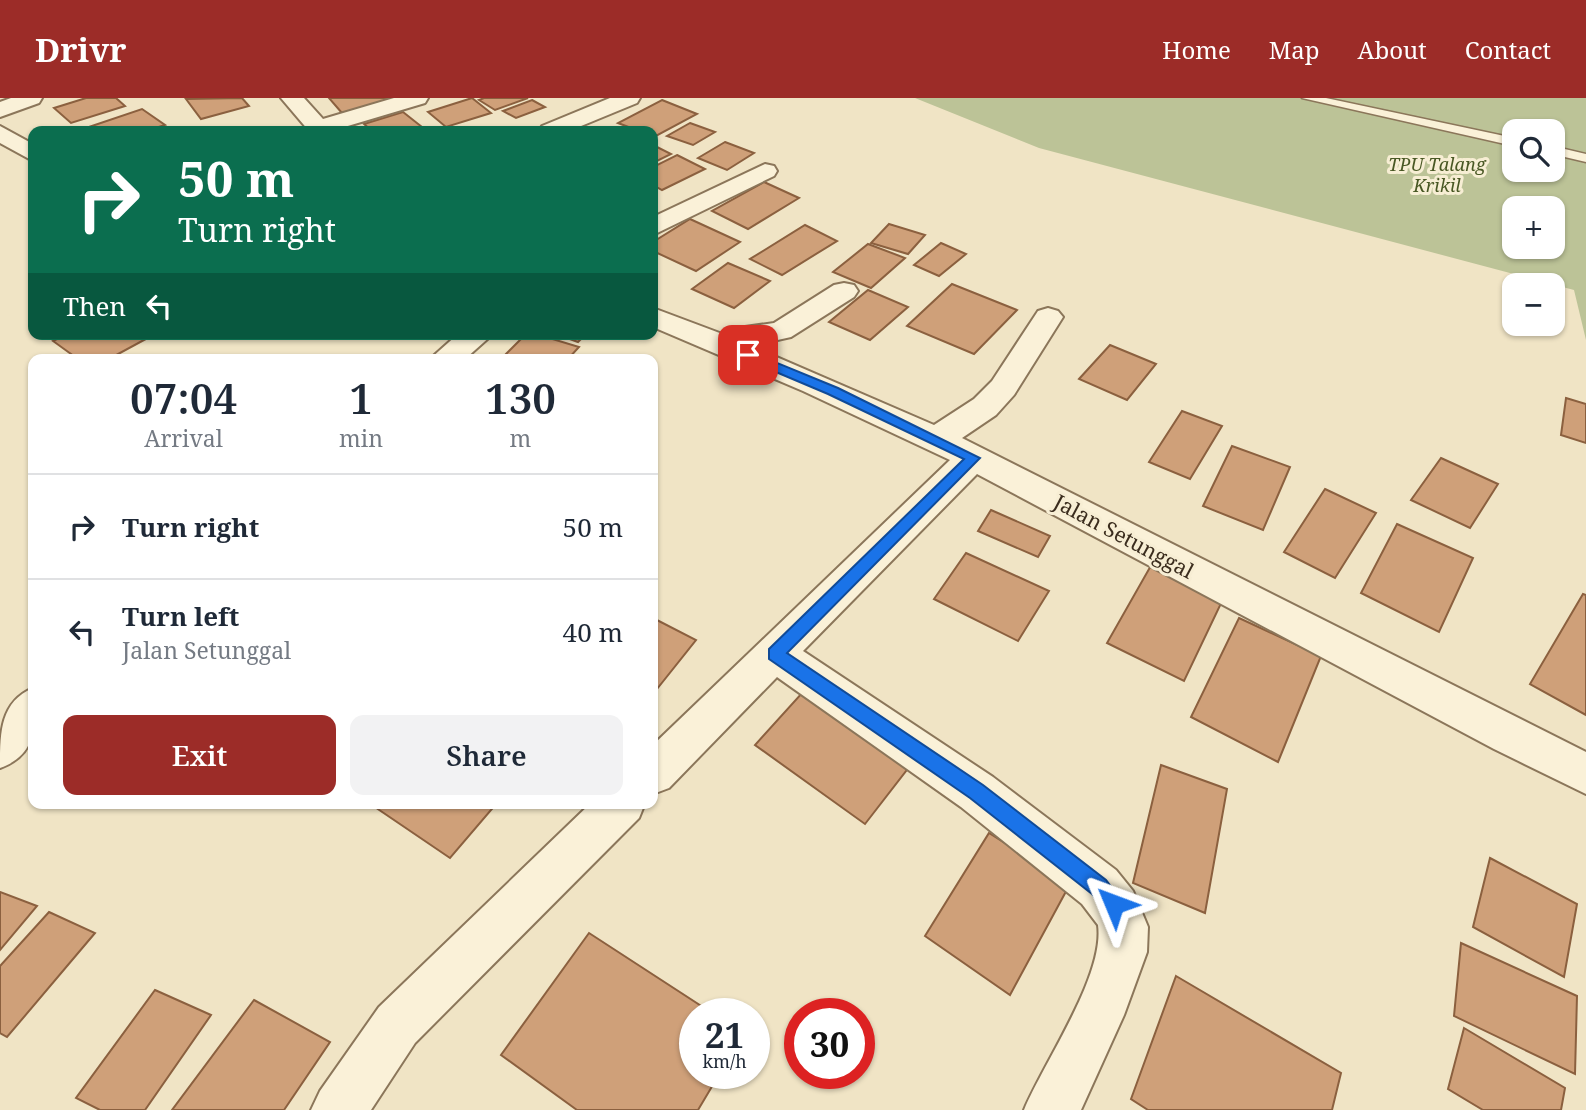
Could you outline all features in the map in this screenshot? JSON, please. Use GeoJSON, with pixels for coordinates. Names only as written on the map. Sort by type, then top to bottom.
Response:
{"type":"FeatureCollection","features":[{"type":"Feature","properties":{"kind":"street"},"geometry":{"type":"LineString","coordinates":[[0,110],[31,98]]}},
{"type":"Feature","properties":{"kind":"street"},"geometry":{"type":"LineString","coordinates":[[292,98],[316,126]]}},
{"type":"Feature","properties":{"kind":"street"},"geometry":{"type":"LineString","coordinates":[[332,126],[417,98]]}},
{"type":"Feature","properties":{"kind":"street"},"geometry":{"type":"LineString","coordinates":[[562,126],[629,98]]}},
{"type":"Feature","properties":{"kind":"street"},"geometry":{"type":"LineString","coordinates":[[658,224],[765,171]]}},
{"type":"Feature","properties":{"kind":"street"},"geometry":{"type":"LineString","coordinates":[[728,347],[748,334],[781,331],[844,291]]}},
{"type":"Feature","properties":{"kind":"street"},"geometry":{"type":"LineString","coordinates":[[936,440],[985,407],[1003,388],[1048,317]]}},
{"type":"Feature","properties":{"kind":"street","name":"Jalan Setunggal"},"geometry":{"type":"LineString","coordinates":[[658,319],[833,391],[974,458],[1470,718],[1586,774]]}},
{"type":"Feature","properties":{"kind":"street"},"geometry":{"type":"LineString","coordinates":[[452,354],[470,340]]}},
{"type":"Feature","properties":{"kind":"street"},"geometry":{"type":"LineString","coordinates":[[658,769],[974,458]]}},
{"type":"Feature","properties":{"kind":"street"},"geometry":{"type":"LineString","coordinates":[[775,654],[977,792],[1099,887],[1114,904],[1122,920],[1124,934],[1117,969],[1052,1110]]}},
{"type":"Feature","properties":{"kind":"street"},"geometry":{"type":"LineString","coordinates":[[0,749],[28,713]]}},
{"type":"Feature","properties":{"kind":"street"},"geometry":{"type":"LineString","coordinates":[[339,1110],[397,1026],[617,809]]}},
{"type":"Feature","properties":{"kind":"lane"},"geometry":{"type":"LineString","coordinates":[[1308,98],[1502,139]]}},
{"type":"Feature","properties":{"kind":"lane"},"geometry":{"type":"LineString","coordinates":[[1565,153],[1586,158]]}},
{"type":"Feature","properties":{"kind":"green space","name":"TPU Talang Krikil"},"geometry":{"type":"Polygon","coordinates":[[[915,98],[1586,98],[1586,340],[1574,290],[1565,288],[1565,273],[1510,273],[1039,148],[915,98]]]}},
{"type":"Feature","properties":{"kind":"building"},"geometry":{"type":"Polygon","coordinates":[[[86,98],[116,98],[125,106],[71,123],[54,108],[86,98]]]}},
{"type":"Feature","properties":{"kind":"building"},"geometry":{"type":"Polygon","coordinates":[[[242,98],[249,106],[201,119],[186,99],[242,98]]]}},
{"type":"Feature","properties":{"kind":"building"},"geometry":{"type":"Polygon","coordinates":[[[329,98],[391,98],[393,99],[342,113],[329,98]]]}},
{"type":"Feature","properties":{"kind":"building"},"geometry":{"type":"Polygon","coordinates":[[[472,98],[491,113],[445,126],[428,112],[472,98]]]}},
{"type":"Feature","properties":{"kind":"building"},"geometry":{"type":"Polygon","coordinates":[[[528,98],[495,110],[479,100],[528,98]]]}},
{"type":"Feature","properties":{"kind":"building"},"geometry":{"type":"Polygon","coordinates":[[[532,100],[545,107],[516,118],[503,111],[532,100]]]}},
{"type":"Feature","properties":{"kind":"building"},"geometry":{"type":"Polygon","coordinates":[[[662,100],[697,114],[658,135],[658,126],[626,126],[618,123],[662,100]]]}},
{"type":"Feature","properties":{"kind":"building"},"geometry":{"type":"Polygon","coordinates":[[[142,109],[165,125],[162,126],[92,126],[142,109]]]}},
{"type":"Feature","properties":{"kind":"building"},"geometry":{"type":"Polygon","coordinates":[[[403,112],[421,126],[366,126],[364,124],[403,112]]]}},
{"type":"Feature","properties":{"kind":"building"},"geometry":{"type":"Polygon","coordinates":[[[690,123],[715,132],[693,145],[667,136],[690,123]]]}},
{"type":"Feature","properties":{"kind":"building"},"geometry":{"type":"Polygon","coordinates":[[[725,142],[754,153],[727,170],[698,158],[725,142]]]}},
{"type":"Feature","properties":{"kind":"building"},"geometry":{"type":"Polygon","coordinates":[[[658,148],[671,154],[658,160],[658,148]]]}},
{"type":"Feature","properties":{"kind":"building"},"geometry":{"type":"Polygon","coordinates":[[[677,155],[705,169],[662,190],[658,188],[658,164],[677,155]]]}},
{"type":"Feature","properties":{"kind":"building"},"geometry":{"type":"Polygon","coordinates":[[[764,182],[799,198],[748,229],[712,211],[764,182]]]}},
{"type":"Feature","properties":{"kind":"building"},"geometry":{"type":"Polygon","coordinates":[[[690,219],[740,242],[696,271],[658,253],[658,239],[690,219]]]}},
{"type":"Feature","properties":{"kind":"building"},"geometry":{"type":"Polygon","coordinates":[[[889,224],[925,235],[908,254],[871,243],[889,224]]]}},
{"type":"Feature","properties":{"kind":"building"},"geometry":{"type":"Polygon","coordinates":[[[805,225],[837,241],[782,275],[750,259],[805,225]]]}},
{"type":"Feature","properties":{"kind":"building"},"geometry":{"type":"Polygon","coordinates":[[[941,243],[966,254],[939,276],[914,265],[941,243]]]}},
{"type":"Feature","properties":{"kind":"building"},"geometry":{"type":"Polygon","coordinates":[[[868,244],[905,258],[871,288],[833,272],[868,244]]]}},
{"type":"Feature","properties":{"kind":"building"},"geometry":{"type":"Polygon","coordinates":[[[728,263],[770,281],[734,308],[692,289],[728,263]]]}},
{"type":"Feature","properties":{"kind":"building"},"geometry":{"type":"Polygon","coordinates":[[[952,284],[1017,310],[974,354],[907,326],[952,284]]]}},
{"type":"Feature","properties":{"kind":"building"},"geometry":{"type":"Polygon","coordinates":[[[868,290],[908,307],[870,340],[829,322],[868,290]]]}},
{"type":"Feature","properties":{"kind":"building"},"geometry":{"type":"Polygon","coordinates":[[[144,340],[118,354],[71,354],[53,341],[144,340]]]}},
{"type":"Feature","properties":{"kind":"building"},"geometry":{"type":"Polygon","coordinates":[[[520,340],[556,340],[579,347],[573,354],[506,354],[520,340]]]}},
{"type":"Feature","properties":{"kind":"building"},"geometry":{"type":"Polygon","coordinates":[[[1110,345],[1156,364],[1127,400],[1079,379],[1110,345]]]}},
{"type":"Feature","properties":{"kind":"building"},"geometry":{"type":"Polygon","coordinates":[[[1566,398],[1586,404],[1586,443],[1561,435],[1566,398]]]}},
{"type":"Feature","properties":{"kind":"building"},"geometry":{"type":"Polygon","coordinates":[[[1182,411],[1222,426],[1190,479],[1149,462],[1182,411]]]}},
{"type":"Feature","properties":{"kind":"building"},"geometry":{"type":"Polygon","coordinates":[[[1232,446],[1290,467],[1263,530],[1203,506],[1232,446]]]}},
{"type":"Feature","properties":{"kind":"building"},"geometry":{"type":"Polygon","coordinates":[[[1441,458],[1498,484],[1470,528],[1411,500],[1441,458]]]}},
{"type":"Feature","properties":{"kind":"building"},"geometry":{"type":"Polygon","coordinates":[[[1325,489],[1376,513],[1335,578],[1284,552],[1325,489]]]}},
{"type":"Feature","properties":{"kind":"building"},"geometry":{"type":"Polygon","coordinates":[[[991,510],[1050,536],[1038,557],[978,531],[991,510]]]}},
{"type":"Feature","properties":{"kind":"building"},"geometry":{"type":"Polygon","coordinates":[[[1397,524],[1473,558],[1439,632],[1361,593],[1397,524]]]}},
{"type":"Feature","properties":{"kind":"building"},"geometry":{"type":"Polygon","coordinates":[[[966,553],[1049,591],[1018,641],[934,599],[966,553]]]}},
{"type":"Feature","properties":{"kind":"building"},"geometry":{"type":"Polygon","coordinates":[[[1153,562],[1225,595],[1184,681],[1107,643],[1153,562]]]}},
{"type":"Feature","properties":{"kind":"building"},"geometry":{"type":"Polygon","coordinates":[[[1583,594],[1586,595],[1586,715],[1530,684],[1583,594]]]}},
{"type":"Feature","properties":{"kind":"building"},"geometry":{"type":"Polygon","coordinates":[[[1239,618],[1321,656],[1278,762],[1191,717],[1239,618]]]}},
{"type":"Feature","properties":{"kind":"building"},"geometry":{"type":"Polygon","coordinates":[[[658,621],[696,640],[658,688],[658,621]]]}},
{"type":"Feature","properties":{"kind":"building"},"geometry":{"type":"Polygon","coordinates":[[[812,682],[920,753],[865,824],[755,745],[812,682]]]}},
{"type":"Feature","properties":{"kind":"building"},"geometry":{"type":"Polygon","coordinates":[[[1161,765],[1227,789],[1205,913],[1133,883],[1161,765]]]}},
{"type":"Feature","properties":{"kind":"building"},"geometry":{"type":"Polygon","coordinates":[[[378,809],[492,809],[450,858],[378,809]]]}},
{"type":"Feature","properties":{"kind":"building"},"geometry":{"type":"Polygon","coordinates":[[[989,833],[1070,884],[1010,995],[925,936],[989,833]]]}},
{"type":"Feature","properties":{"kind":"building"},"geometry":{"type":"Polygon","coordinates":[[[1490,858],[1577,904],[1564,977],[1473,927],[1490,858]]]}},
{"type":"Feature","properties":{"kind":"building"},"geometry":{"type":"Polygon","coordinates":[[[0,892],[37,906],[0,950],[0,892]]]}},
{"type":"Feature","properties":{"kind":"building"},"geometry":{"type":"Polygon","coordinates":[[[49,912],[95,933],[7,1037],[0,1033],[0,966],[49,912]]]}},
{"type":"Feature","properties":{"kind":"building"},"geometry":{"type":"Polygon","coordinates":[[[589,933],[689,998],[679,998],[679,1089],[710,1089],[698,1110],[577,1110],[501,1055],[589,933]]]}},
{"type":"Feature","properties":{"kind":"building"},"geometry":{"type":"Polygon","coordinates":[[[1461,943],[1577,996],[1575,1074],[1454,1016],[1461,943]]]}},
{"type":"Feature","properties":{"kind":"building"},"geometry":{"type":"Polygon","coordinates":[[[1176,976],[1341,1073],[1332,1110],[1148,1110],[1131,1099],[1176,976]]]}},
{"type":"Feature","properties":{"kind":"building"},"geometry":{"type":"Polygon","coordinates":[[[155,990],[211,1015],[145,1110],[100,1110],[76,1098],[155,990]]]}},
{"type":"Feature","properties":{"kind":"building"},"geometry":{"type":"Polygon","coordinates":[[[254,1000],[330,1042],[284,1110],[172,1110],[254,1000]]]}},
{"type":"Feature","properties":{"kind":"building"},"geometry":{"type":"Polygon","coordinates":[[[1464,1028],[1565,1088],[1561,1110],[1483,1110],[1448,1089],[1464,1028]]]}},
{"type":"Feature","properties":{"kind":"route"},"geometry":{"type":"LineString","coordinates":[[748,355],[833,391],[974,458],[775,654],[977,792],[1099,887],[1114,904]]}}]}
